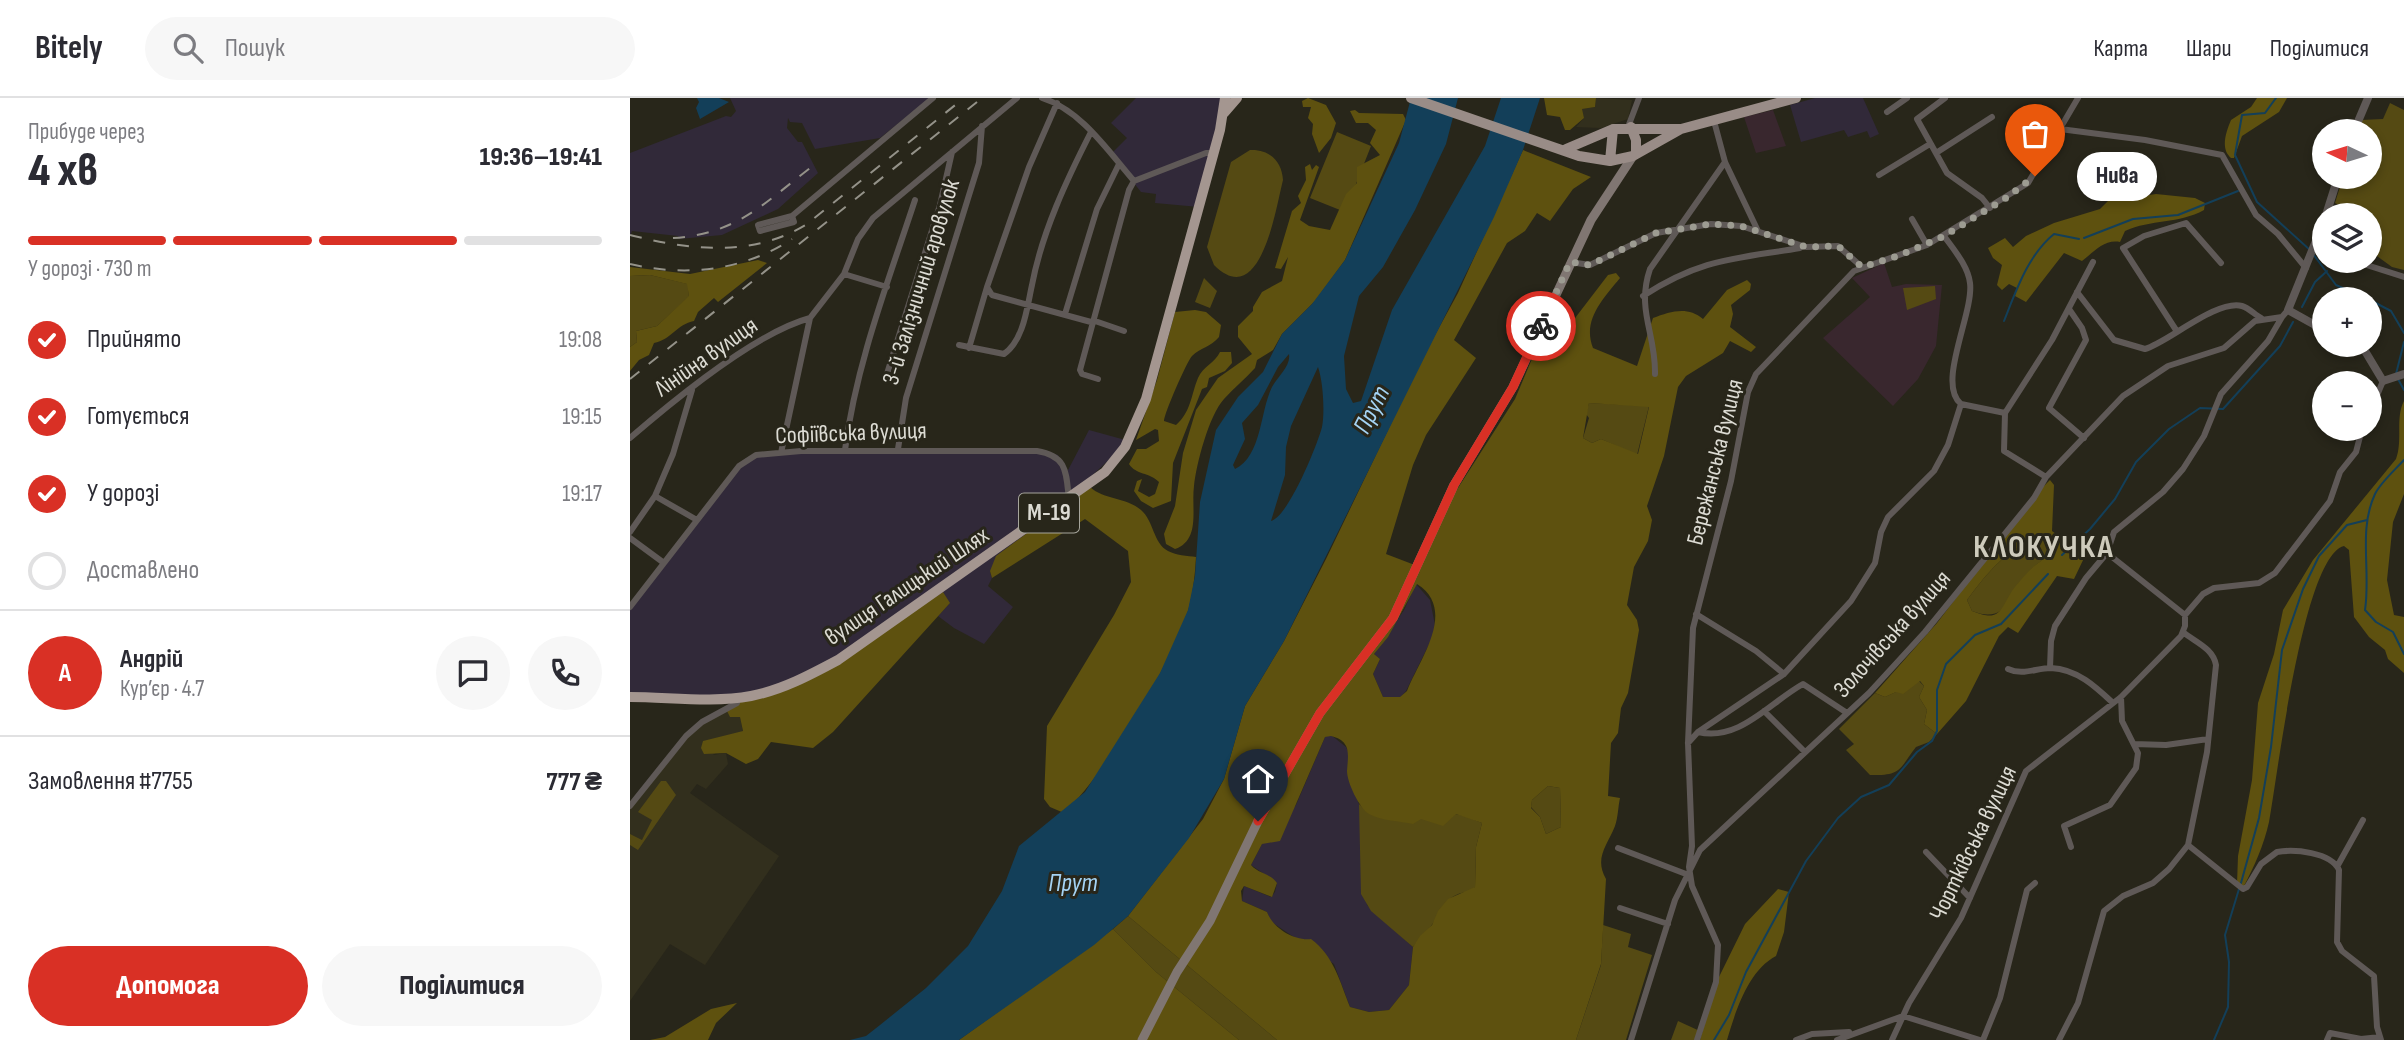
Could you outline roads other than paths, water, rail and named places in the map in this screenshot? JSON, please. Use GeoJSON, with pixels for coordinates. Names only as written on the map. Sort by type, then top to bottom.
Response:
{"type":"FeatureCollection","features":[{"type":"Feature","properties":{"kind":"highway","name":"вулиця Галицький Шлях"},"geometry":{"type":"LineString","coordinates":[[630,696],[738,697],[798,681],[838,660],[1069,500],[1105,472],[1132,435],[1146,399],[1213,153],[1225,98]]}},
{"type":"Feature","properties":{"kind":"highway","name":"вулиця Галицький Шлях"},"geometry":{"type":"LineString","coordinates":[[1223,113],[1237,98]]}},
{"type":"Feature","properties":{"kind":"main road"},"geometry":{"type":"LineString","coordinates":[[1411,98],[1566,149],[1579,156],[1610,161],[1634,155],[1681,130],[1796,98]]}},
{"type":"Feature","properties":{"kind":"main road"},"geometry":{"type":"LineString","coordinates":[[1142,1040],[1177,972],[1210,921],[1258,821],[1320,713],[1393,618],[1454,485],[1513,387],[1570,262],[1610,189],[1634,155],[1636,140],[1629,127]]}},
{"type":"Feature","properties":{"kind":"main road"},"geometry":{"type":"LineString","coordinates":[[1566,149],[1613,128],[1681,130]]}},
{"type":"Feature","properties":{"kind":"main road"},"geometry":{"type":"LineString","coordinates":[[1610,189],[1613,178],[1610,161],[1613,128]]}},
{"type":"Feature","properties":{"kind":"street"},"geometry":{"type":"LineString","coordinates":[[792,216],[794,222],[760,231],[758,225],[792,216],[933,98]]}},
{"type":"Feature","properties":{"kind":"street"},"geometry":{"type":"LineString","coordinates":[[781,453],[810,318],[844,274],[858,239],[873,218],[1017,98]]}},
{"type":"Feature","properties":{"kind":"street"},"geometry":{"type":"LineString","coordinates":[[1042,98],[1056,103],[1091,132],[1134,181]]}},
{"type":"Feature","properties":{"kind":"street"},"geometry":{"type":"LineString","coordinates":[[1629,127],[1639,98]]}},
{"type":"Feature","properties":{"kind":"street"},"geometry":{"type":"LineString","coordinates":[[1887,112],[1907,98]]}},
{"type":"Feature","properties":{"kind":"street"},"geometry":{"type":"LineString","coordinates":[[1945,98],[1917,119],[1947,173],[1990,208]]}},
{"type":"Feature","properties":{"kind":"street","name":"Бережанська вулиця"},"geometry":{"type":"LineString","coordinates":[[1697,1040],[1716,982],[1718,946],[1688,871],[1692,846],[1688,743],[1696,614],[1731,481],[1752,383],[1810,316],[1862,267],[1927,245],[1990,208],[2035,176],[2078,98]]}},
{"type":"Feature","properties":{"kind":"street"},"geometry":{"type":"LineString","coordinates":[[2359,119],[2368,98]]}},
{"type":"Feature","properties":{"kind":"street"},"geometry":{"type":"LineString","coordinates":[[970,348],[986,287],[1028,167],[1056,103]]}},
{"type":"Feature","properties":{"kind":"street"},"geometry":{"type":"LineString","coordinates":[[1936,153],[1992,117]]}},
{"type":"Feature","properties":{"kind":"street"},"geometry":{"type":"LineString","coordinates":[[1714,121],[1725,162],[1758,231]]}},
{"type":"Feature","properties":{"kind":"street","name":"3-й Залізничний аровулок"},"geometry":{"type":"LineString","coordinates":[[898,449],[906,398],[979,163],[982,126]]}},
{"type":"Feature","properties":{"kind":"street"},"geometry":{"type":"LineString","coordinates":[[2060,130],[2145,140],[2222,155],[2256,215],[2307,264]]}},
{"type":"Feature","properties":{"kind":"street"},"geometry":{"type":"LineString","coordinates":[[959,345],[999,354],[1010,349],[1021,330],[1042,246],[1091,132]]}},
{"type":"Feature","properties":{"kind":"street"},"geometry":{"type":"LineString","coordinates":[[1879,175],[1930,144]]}},
{"type":"Feature","properties":{"kind":"street"},"geometry":{"type":"LineString","coordinates":[[886,377],[940,205],[951,152]]}},
{"type":"Feature","properties":{"kind":"street"},"geometry":{"type":"LineString","coordinates":[[1098,379],[1080,372],[1127,198],[1134,181],[1206,153],[1213,153]]}},
{"type":"Feature","properties":{"kind":"street"},"geometry":{"type":"LineString","coordinates":[[1655,374],[1643,296],[1650,269],[1725,162]]}},
{"type":"Feature","properties":{"kind":"street"},"geometry":{"type":"LineString","coordinates":[[1065,314],[1097,209],[1119,163]]}},
{"type":"Feature","properties":{"kind":"street"},"geometry":{"type":"LineString","coordinates":[[845,450],[858,378],[915,200]]}},
{"type":"Feature","properties":{"kind":"street"},"geometry":{"type":"LineString","coordinates":[[1912,219],[1927,245]]}},
{"type":"Feature","properties":{"kind":"street"},"geometry":{"type":"LineString","coordinates":[[2176,330],[2123,248],[2144,236],[2186,223],[2221,263]]}},
{"type":"Feature","properties":{"kind":"street"},"geometry":{"type":"LineString","coordinates":[[1570,262],[1590,265],[1637,240],[1711,224],[1758,231],[1806,247]]}},
{"type":"Feature","properties":{"kind":"street"},"geometry":{"type":"LineString","coordinates":[[1944,236],[1965,267],[1971,285],[1952,377],[1954,396],[1961,404],[2006,413]]}},
{"type":"Feature","properties":{"kind":"street"},"geometry":{"type":"LineString","coordinates":[[1643,296],[1672,278],[1726,258],[1806,247],[1838,246],[1862,267]]}},
{"type":"Feature","properties":{"kind":"street"},"geometry":{"type":"LineString","coordinates":[[2050,668],[2051,641],[2055,626],[2086,578],[2107,553],[2110,541],[2122,523],[2163,492],[2183,469],[2204,436],[2221,394],[2268,341],[2285,314],[2312,257]]}},
{"type":"Feature","properties":{"kind":"street"},"geometry":{"type":"LineString","coordinates":[[2046,477],[2004,451],[2006,413],[2018,398],[2093,262]]}},
{"type":"Feature","properties":{"kind":"street"},"geometry":{"type":"LineString","coordinates":[[2382,270],[2404,277]]}},
{"type":"Feature","properties":{"kind":"street"},"geometry":{"type":"LineString","coordinates":[[844,274],[887,287]]}},
{"type":"Feature","properties":{"kind":"street"},"geometry":{"type":"LineString","coordinates":[[986,287],[992,295],[1124,331]]}},
{"type":"Feature","properties":{"kind":"street"},"geometry":{"type":"LineString","coordinates":[[2077,292],[2114,340],[2144,349],[2176,330],[2239,305],[2261,318],[2285,314],[2312,325]]}},
{"type":"Feature","properties":{"kind":"street"},"geometry":{"type":"LineString","coordinates":[[2069,309],[2082,328],[2085,340],[2049,408],[2084,438]]}},
{"type":"Feature","properties":{"kind":"street","name":"Лінійна вулиця"},"geometry":{"type":"LineString","coordinates":[[630,438],[692,388],[780,329],[810,318]]}},
{"type":"Feature","properties":{"kind":"street","name":"Золочівська вулиця"},"geometry":{"type":"LineString","coordinates":[[1631,1040],[1668,925],[1688,871],[1700,850],[1847,713],[1925,632],[2034,498],[2046,477],[2123,396],[2168,366],[2224,348],[2261,318]]}},
{"type":"Feature","properties":{"kind":"street"},"geometry":{"type":"LineString","coordinates":[[2369,357],[2383,381],[2400,376]]}},
{"type":"Feature","properties":{"kind":"street"},"geometry":{"type":"LineString","coordinates":[[630,532],[655,496],[673,454],[692,388]]}},
{"type":"Feature","properties":{"kind":"street"},"geometry":{"type":"LineString","coordinates":[[1688,743],[1698,732],[1784,674],[1867,580],[1875,563],[1884,525],[1934,471],[1948,446],[1961,404]]}},
{"type":"Feature","properties":{"kind":"street"},"geometry":{"type":"LineString","coordinates":[[2059,1040],[2078,1003],[2105,911],[2116,900],[2153,883],[2189,845],[2208,739],[2214,657],[2183,632],[2185,615],[2203,594],[2214,588],[2259,583],[2275,573],[2330,501],[2340,472],[2356,452],[2359,441]]}},
{"type":"Feature","properties":{"kind":"street","name":"Софіївська вулиця"},"geometry":{"type":"LineString","coordinates":[[630,606],[747,459],[756,455],[898,449],[1051,453],[1063,466],[1069,500]]}},
{"type":"Feature","properties":{"kind":"street"},"geometry":{"type":"LineString","coordinates":[[655,496],[697,520]]}},
{"type":"Feature","properties":{"kind":"street"},"geometry":{"type":"LineString","coordinates":[[630,538],[664,563]]}},
{"type":"Feature","properties":{"kind":"street"},"geometry":{"type":"LineString","coordinates":[[2107,553],[2185,615]]}},
{"type":"Feature","properties":{"kind":"street"},"geometry":{"type":"LineString","coordinates":[[1696,614],[1756,651],[1784,674]]}},
{"type":"Feature","properties":{"kind":"street","name":"Чортківська вулиця"},"geometry":{"type":"LineString","coordinates":[[1892,1040],[1970,898],[2026,772],[2121,697],[2183,632]]}},
{"type":"Feature","properties":{"kind":"street"},"geometry":{"type":"LineString","coordinates":[[2008,669],[2021,673],[2050,668],[2082,677],[2113,703]]}},
{"type":"Feature","properties":{"kind":"street"},"geometry":{"type":"LineString","coordinates":[[1698,732],[1712,736],[1727,733],[1805,684],[1847,713]]}},
{"type":"Feature","properties":{"kind":"street"},"geometry":{"type":"LineString","coordinates":[[630,806],[686,736],[702,722],[737,703],[738,697]]}},
{"type":"Feature","properties":{"kind":"street"},"geometry":{"type":"LineString","coordinates":[[2071,847],[2064,825],[2110,805],[2136,768],[2138,753],[2122,721],[2121,697]]}},
{"type":"Feature","properties":{"kind":"street"},"geometry":{"type":"LineString","coordinates":[[1764,711],[1805,752]]}},
{"type":"Feature","properties":{"kind":"street"},"geometry":{"type":"LineString","coordinates":[[2134,744],[2166,745],[2208,739]]}},
{"type":"Feature","properties":{"kind":"street"},"geometry":{"type":"LineString","coordinates":[[2327,1040],[2330,1033],[2361,1039],[2381,1039],[2374,976],[2342,951],[2337,942],[2338,865],[2363,820]]}},
{"type":"Feature","properties":{"kind":"street"},"geometry":{"type":"LineString","coordinates":[[2189,845],[2240,887],[2247,887],[2261,864],[2277,852],[2326,856],[2338,865]]}},
{"type":"Feature","properties":{"kind":"street"},"geometry":{"type":"LineString","coordinates":[[1618,848],[1688,871]]}},
{"type":"Feature","properties":{"kind":"street"},"geometry":{"type":"LineString","coordinates":[[1926,852],[1970,898]]}},
{"type":"Feature","properties":{"kind":"street"},"geometry":{"type":"LineString","coordinates":[[1837,1040],[1850,1033],[1903,1016],[1982,1040],[2000,998],[2027,890],[2035,883]]}},
{"type":"Feature","properties":{"kind":"street"},"geometry":{"type":"LineString","coordinates":[[1620,908],[1668,925]]}},
{"type":"Feature","properties":{"kind":"street"},"geometry":{"type":"LineString","coordinates":[[1796,1040],[1812,1034],[1850,1033]]}},
{"type":"Feature","properties":{"kind":"water"},"geometry":{"type":"Polygon","coordinates":[[[697,98],[719,98],[729,102],[700,119],[696,108],[699,102],[697,98]]]}},
{"type":"Feature","properties":{"kind":"water","name":"Прут"},"geometry":{"type":"Polygon","coordinates":[[[1411,98],[1458,98],[1446,144],[1415,210],[1383,267],[1359,296],[1344,356],[1346,389],[1353,403],[1361,401],[1392,310],[1485,146],[1501,98],[1540,98],[1523,150],[1494,217],[1284,641],[1245,706],[1224,779],[1189,838],[1128,916],[1094,945],[959,1040],[850,1040],[866,1036],[880,1025],[926,988],[968,946],[1002,891],[1019,846],[1085,792],[1160,673],[1188,610],[1195,576],[1200,502],[1216,430],[1238,397],[1263,372],[1282,334],[1312,304],[1345,260],[1399,143],[1411,98]],[[1289,354],[1278,367],[1258,405],[1242,423],[1245,439],[1233,465],[1235,469],[1244,463],[1255,444],[1268,397],[1286,367],[1289,354]],[[1318,367],[1291,426],[1286,447],[1285,475],[1271,521],[1278,517],[1293,495],[1322,427],[1323,397],[1318,367]]]}},
{"type":"Feature","properties":{"kind":"waterway","name":"КЛОКУЧКА"},"geometry":{"type":"LineString","coordinates":[[2276,98],[2265,113],[2242,115],[2235,155],[2257,202],[2310,250]]}},
{"type":"Feature","properties":{"kind":"waterway"},"geometry":{"type":"LineString","coordinates":[[2084,238],[2133,219],[2178,215],[2238,191]]}},
{"type":"Feature","properties":{"kind":"waterway"},"geometry":{"type":"LineString","coordinates":[[2004,321],[2024,274],[2045,243],[2054,234],[2079,239]]}},
{"type":"Feature","properties":{"kind":"waterway"},"geometry":{"type":"LineString","coordinates":[[2302,307],[2315,282],[2325,273]]}},
{"type":"Feature","properties":{"kind":"waterway","name":"КЛОКУЧКА"},"geometry":{"type":"LineString","coordinates":[[2327,273],[2340,287]]}},
{"type":"Feature","properties":{"kind":"waterway","name":"КЛОКУЧКА"},"geometry":{"type":"LineString","coordinates":[[2382,306],[2391,311],[2404,333]]}},
{"type":"Feature","properties":{"kind":"waterway"},"geometry":{"type":"LineString","coordinates":[[2062,555],[2090,529],[2115,499],[2136,462],[2169,429],[2200,408],[2223,409],[2280,346],[2293,322]]}},
{"type":"Feature","properties":{"kind":"waterway"},"geometry":{"type":"LineString","coordinates":[[2396,374],[2404,342]]}},
{"type":"Feature","properties":{"kind":"waterway"},"geometry":{"type":"LineString","coordinates":[[2398,379],[2404,390]]}},
{"type":"Feature","properties":{"kind":"waterway"},"geometry":{"type":"LineString","coordinates":[[2404,460],[2384,481],[2370,508],[2366,536],[2365,610],[2376,622],[2393,632],[2404,654]]}},
{"type":"Feature","properties":{"kind":"waterway"},"geometry":{"type":"LineString","coordinates":[[2241,883],[2259,818],[2271,747],[2282,650],[2303,589],[2319,556],[2347,525],[2367,520]]}},
{"type":"Feature","properties":{"kind":"waterway"},"geometry":{"type":"LineString","coordinates":[[1714,1040],[1729,1015],[1746,972],[1806,861],[1838,818],[1861,797],[1889,785],[1917,752],[1932,741],[1937,731],[1937,690],[1946,664],[1975,635],[2001,624],[2048,574]]}},
{"type":"Feature","properties":{"kind":"waterway"},"geometry":{"type":"LineString","coordinates":[[2214,1040],[2228,1007],[2229,962],[2225,935],[2239,889]]}},
{"type":"Feature","properties":{"kind":"railway"},"geometry":{"type":"LineString","coordinates":[[630,235],[675,244],[720,248],[765,242],[786,235],[807,224],[964,98]]}},
{"type":"Feature","properties":{"kind":"railway"},"geometry":{"type":"LineString","coordinates":[[630,379],[982,98]]}},
{"type":"Feature","properties":{"kind":"railway"},"geometry":{"type":"LineString","coordinates":[[673,238],[714,231],[731,224],[762,205],[810,168]]}},
{"type":"Feature","properties":{"kind":"railway"},"geometry":{"type":"LineString","coordinates":[[630,264],[672,270],[714,268],[754,258],[792,239]]}},
{"type":"Feature","properties":{"kind":"place","name":"Нива"},"geometry":{"type":"Point","coordinates":[2035,176]}},
{"type":"Feature","properties":{"kind":"district","name":"КЛОКУЧКА"},"geometry":{"type":"Point","coordinates":[2044,547]}}]}
